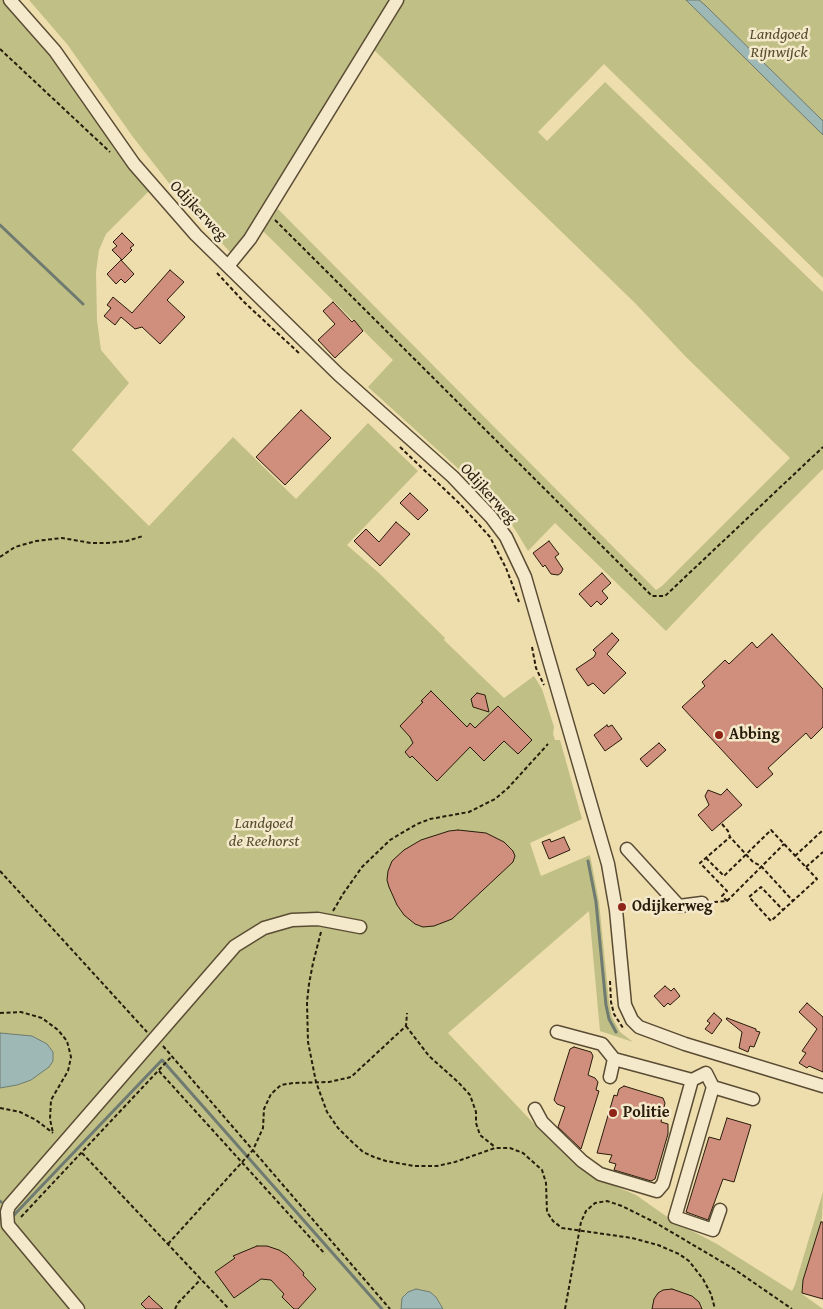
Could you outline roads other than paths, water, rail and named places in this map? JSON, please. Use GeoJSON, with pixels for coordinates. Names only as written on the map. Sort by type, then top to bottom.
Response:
{"type":"FeatureCollection","features":[{"type":"Feature","properties":{"kind":"street","name":"Odijkerweg"},"geometry":{"type":"LineString","coordinates":[[10,0],[55,51],[134,164],[196,235],[338,374],[452,477],[491,517],[506,537],[524,577],[608,864],[616,910],[625,1005],[632,1020],[639,1027],[713,1053],[823,1086]]}},
{"type":"Feature","properties":{"kind":"street"},"geometry":{"type":"LineString","coordinates":[[228,266],[250,239],[397,0]]}},
{"type":"Feature","properties":{"kind":"street"},"geometry":{"type":"LineString","coordinates":[[626,849],[679,906],[702,904]]}},
{"type":"Feature","properties":{"kind":"street"},"geometry":{"type":"LineString","coordinates":[[78,1309],[8,1225],[7,1212],[9,1206],[235,946],[264,928],[277,923],[305,918],[360,927]]}},
{"type":"Feature","properties":{"kind":"street"},"geometry":{"type":"LineString","coordinates":[[557,1032],[602,1044],[614,1059],[692,1080],[706,1073],[713,1053]]}},
{"type":"Feature","properties":{"kind":"street"},"geometry":{"type":"LineString","coordinates":[[610,1077],[614,1059]]}},
{"type":"Feature","properties":{"kind":"street"},"geometry":{"type":"LineString","coordinates":[[706,1073],[714,1086],[752,1099]]}},
{"type":"Feature","properties":{"kind":"street"},"geometry":{"type":"LineString","coordinates":[[536,1109],[542,1122],[582,1160],[600,1174],[657,1191],[663,1184],[692,1080]]}},
{"type":"Feature","properties":{"kind":"street"},"geometry":{"type":"LineString","coordinates":[[714,1086],[675,1217],[713,1230],[720,1210]]}},
{"type":"Feature","properties":{"kind":"water"},"geometry":{"type":"Polygon","coordinates":[[[686,0],[699,0],[706,6],[823,121],[823,135],[686,0]]]}},
{"type":"Feature","properties":{"kind":"water"},"geometry":{"type":"Polygon","coordinates":[[[0,1033],[32,1036],[47,1044],[53,1052],[53,1061],[49,1067],[31,1080],[0,1088],[0,1033]]]}},
{"type":"Feature","properties":{"kind":"water"},"geometry":{"type":"Polygon","coordinates":[[[416,1289],[430,1292],[436,1297],[443,1309],[401,1309],[402,1298],[408,1292],[416,1289]]]}},
{"type":"Feature","properties":{"kind":"waterway"},"geometry":{"type":"LineString","coordinates":[[0,225],[83,304]]}},
{"type":"Feature","properties":{"kind":"waterway"},"geometry":{"type":"LineString","coordinates":[[588,861],[596,902],[606,1005],[609,1019],[616,1032]]}},
{"type":"Feature","properties":{"kind":"waterway"},"geometry":{"type":"LineString","coordinates":[[14,1215],[162,1060],[382,1309]]}},
{"type":"Feature","properties":{"kind":"place","name":"Abbing"},"geometry":{"type":"Point","coordinates":[719,735]}},
{"type":"Feature","properties":{"kind":"place","name":"Odijkerweg"},"geometry":{"type":"Point","coordinates":[622,907]}},
{"type":"Feature","properties":{"kind":"place","name":"Politie"},"geometry":{"type":"Point","coordinates":[613,1113]}},
{"type":"Feature","properties":{"kind":"park label","name":"Landgoed Rijnwijck"},"geometry":{"type":"Point","coordinates":[779,44]}},
{"type":"Feature","properties":{"kind":"park label","name":"Landgoed de Reehorst"},"geometry":{"type":"Point","coordinates":[264,833]}}]}
